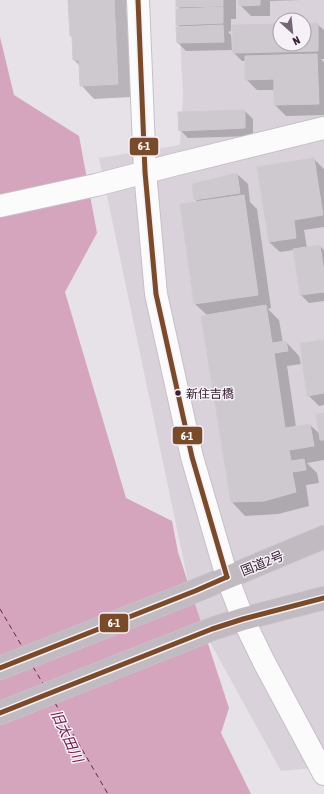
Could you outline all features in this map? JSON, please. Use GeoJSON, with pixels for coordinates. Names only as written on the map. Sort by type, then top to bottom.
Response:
{"type":"FeatureCollection","features":[{"type":"Feature","properties":{"kind":"highway","name":"国道2号"},"geometry":{"type":"LineString","coordinates":[[0,668],[324,538]]}},
{"type":"Feature","properties":{"kind":"highway"},"geometry":{"type":"LineString","coordinates":[[0,713],[212,629],[243,619],[324,598]]}},
{"type":"Feature","properties":{"kind":"street"},"geometry":{"type":"LineString","coordinates":[[138,0],[145,172],[156,294],[192,457],[227,577],[243,619],[264,662],[324,774]]}},
{"type":"Feature","properties":{"kind":"street"},"geometry":{"type":"LineString","coordinates":[[0,206],[96,185],[324,128]]}},
{"type":"Feature","properties":{"kind":"shaded area"},"geometry":{"type":"Polygon","coordinates":[[[178,0],[324,0],[324,767],[281,771],[195,615],[99,158],[180,145],[183,94],[178,0]]]}},
{"type":"Feature","properties":{"kind":"water","name":"旧太田川"},"geometry":{"type":"Polygon","coordinates":[[[0,37],[14,95],[79,136],[97,233],[65,292],[126,498],[172,521],[178,552],[229,708],[221,733],[251,794],[0,794],[0,37]]]}},
{"type":"Feature","properties":{"kind":"building"},"geometry":{"type":"Polygon","coordinates":[[[68,0],[114,0],[118,84],[80,86],[79,60],[73,60],[68,0]]]}},
{"type":"Feature","properties":{"kind":"building"},"geometry":{"type":"Polygon","coordinates":[[[176,0],[223,0],[223,6],[176,7],[176,0]]]}},
{"type":"Feature","properties":{"kind":"building"},"geometry":{"type":"Polygon","coordinates":[[[239,0],[260,0],[260,5],[239,6],[239,0]]]}},
{"type":"Feature","properties":{"kind":"building"},"geometry":{"type":"Polygon","coordinates":[[[223,7],[223,23],[176,25],[176,9],[223,7]]]}},
{"type":"Feature","properties":{"kind":"building"},"geometry":{"type":"Polygon","coordinates":[[[312,23],[318,23],[318,51],[312,51],[312,23]]]}},
{"type":"Feature","properties":{"kind":"building"},"geometry":{"type":"Polygon","coordinates":[[[272,24],[272,52],[276,52],[233,53],[232,25],[272,24]]]}},
{"type":"Feature","properties":{"kind":"building"},"geometry":{"type":"Polygon","coordinates":[[[223,25],[224,42],[177,43],[176,27],[223,25]]]}},
{"type":"Feature","properties":{"kind":"building"},"geometry":{"type":"Polygon","coordinates":[[[317,54],[319,104],[274,105],[274,79],[245,80],[245,56],[317,54]]]}},
{"type":"Feature","properties":{"kind":"building"},"geometry":{"type":"Polygon","coordinates":[[[245,110],[245,128],[179,131],[178,112],[245,110]]]}},
{"type":"Feature","properties":{"kind":"building"},"geometry":{"type":"Polygon","coordinates":[[[314,158],[323,215],[294,220],[296,238],[269,242],[257,167],[314,158]]]}},
{"type":"Feature","properties":{"kind":"building"},"geometry":{"type":"Polygon","coordinates":[[[237,173],[240,193],[194,200],[192,184],[237,173]]]}},
{"type":"Feature","properties":{"kind":"building"},"geometry":{"type":"Polygon","coordinates":[[[244,195],[258,295],[194,304],[180,204],[244,195]]]}},
{"type":"Feature","properties":{"kind":"building"},"geometry":{"type":"Polygon","coordinates":[[[320,245],[324,272],[324,292],[300,295],[293,249],[320,245]]]}},
{"type":"Feature","properties":{"kind":"building"},"geometry":{"type":"Polygon","coordinates":[[[266,305],[272,343],[286,341],[288,351],[274,353],[285,428],[310,424],[314,446],[289,450],[291,461],[304,459],[306,470],[292,472],[296,492],[264,501],[231,502],[201,316],[266,305]]]}},
{"type":"Feature","properties":{"kind":"building"},"geometry":{"type":"Polygon","coordinates":[[[324,340],[324,393],[307,396],[300,343],[324,340]]]}},
{"type":"Feature","properties":{"kind":"building"},"geometry":{"type":"Polygon","coordinates":[[[324,413],[324,440],[320,440],[316,414],[324,413]]]}},
{"type":"Feature","properties":{"kind":"ferry route"},"geometry":{"type":"LineString","coordinates":[[0,609],[23,648]]}},
{"type":"Feature","properties":{"kind":"ferry route"},"geometry":{"type":"LineString","coordinates":[[33,667],[44,685]]}},
{"type":"Feature","properties":{"kind":"ferry route"},"geometry":{"type":"LineString","coordinates":[[55,703],[108,794]]}},
{"type":"Feature","properties":{"kind":"transit line","name":"6-1"},"geometry":{"type":"LineString","coordinates":[[138,0],[145,172],[156,294],[192,457],[227,577]]}},
{"type":"Feature","properties":{"kind":"transit line","name":"6-1"},"geometry":{"type":"LineString","coordinates":[[0,668],[227,577]]}},
{"type":"Feature","properties":{"kind":"transit line","name":"6-1"},"geometry":{"type":"LineString","coordinates":[[0,713],[212,629],[243,619],[324,598]]}},
{"type":"Feature","properties":{"kind":"place","name":"新住吉橋"},"geometry":{"type":"Point","coordinates":[178,393]}}]}
